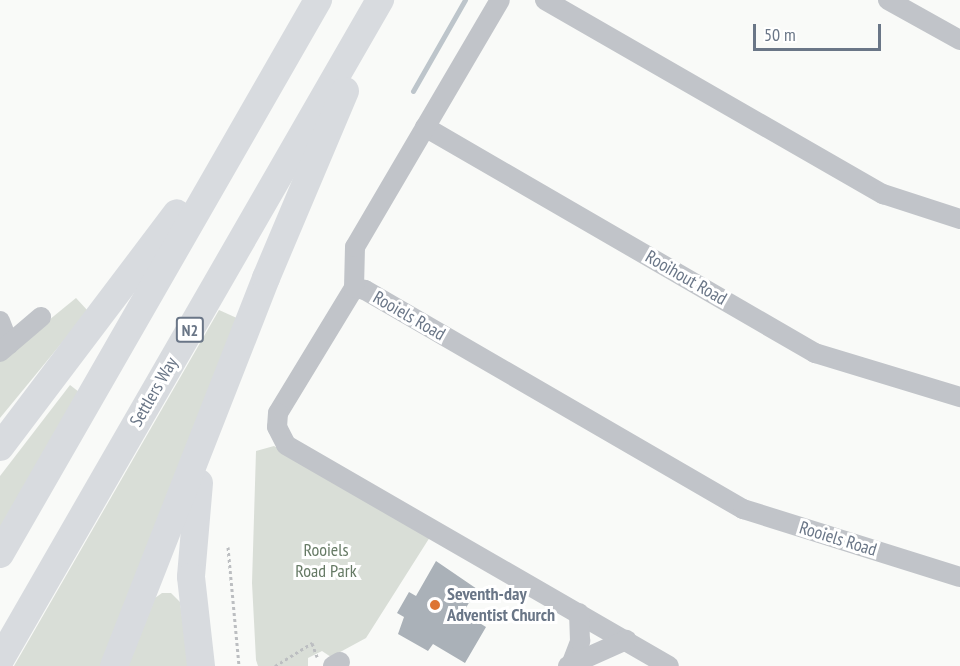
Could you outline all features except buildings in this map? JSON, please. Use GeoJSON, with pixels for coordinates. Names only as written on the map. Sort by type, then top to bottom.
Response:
{"type":"FeatureCollection","features":[{"type":"Feature","properties":{"kind":"highway"},"geometry":{"type":"LineString","coordinates":[[0,554],[318,0]]}},
{"type":"Feature","properties":{"kind":"highway"},"geometry":{"type":"LineString","coordinates":[[114,666],[381,0]]}},
{"type":"Feature","properties":{"kind":"highway","name":"Settlers Way"},"geometry":{"type":"LineString","coordinates":[[0,660],[381,0]]}},
{"type":"Feature","properties":{"kind":"highway"},"geometry":{"type":"LineString","coordinates":[[0,447],[123,288],[266,89]]}},
{"type":"Feature","properties":{"kind":"highway"},"geometry":{"type":"LineString","coordinates":[[201,666],[192,612],[193,534],[213,416]]}},
{"type":"Feature","properties":{"kind":"street"},"geometry":{"type":"LineString","coordinates":[[354,288],[355,247],[500,0]]}},
{"type":"Feature","properties":{"kind":"street"},"geometry":{"type":"LineString","coordinates":[[544,0],[883,194],[960,219]]}},
{"type":"Feature","properties":{"kind":"street"},"geometry":{"type":"LineString","coordinates":[[888,0],[960,40]]}},
{"type":"Feature","properties":{"kind":"street","name":"Rooihout Road"},"geometry":{"type":"LineString","coordinates":[[425,127],[816,353],[960,397]]}},
{"type":"Feature","properties":{"kind":"street","name":"Rooiels Road"},"geometry":{"type":"LineString","coordinates":[[669,666],[282,440],[277,427],[278,413],[354,288],[365,290],[743,509],[960,577]]}},
{"type":"Feature","properties":{"kind":"street"},"geometry":{"type":"LineString","coordinates":[[4,348],[41,317]]}},
{"type":"Feature","properties":{"kind":"street"},"geometry":{"type":"LineString","coordinates":[[0,321],[4,348]]}},
{"type":"Feature","properties":{"kind":"street"},"geometry":{"type":"LineString","coordinates":[[570,665],[580,641],[579,613]]}},
{"type":"Feature","properties":{"kind":"street"},"geometry":{"type":"LineString","coordinates":[[570,665],[626,640]]}},
{"type":"Feature","properties":{"kind":"path"},"geometry":{"type":"LineString","coordinates":[[228,547],[239,666]]}},
{"type":"Feature","properties":{"kind":"path"},"geometry":{"type":"LineString","coordinates":[[275,666],[312,643],[331,665]]}},
{"type":"Feature","properties":{"kind":"green space"},"geometry":{"type":"Polygon","coordinates":[[[76,298],[88,311],[0,418],[0,360],[76,298]]]}},
{"type":"Feature","properties":{"kind":"green space"},"geometry":{"type":"Polygon","coordinates":[[[219,310],[239,319],[103,666],[14,666],[219,310]]]}},
{"type":"Feature","properties":{"kind":"green space"},"geometry":{"type":"Polygon","coordinates":[[[70,385],[79,392],[0,529],[0,476],[70,385]]]}},
{"type":"Feature","properties":{"kind":"green space","name":"Rooiels Road Park"},"geometry":{"type":"Polygon","coordinates":[[[274,446],[430,537],[366,638],[331,657],[322,651],[308,658],[308,666],[258,666],[256,660],[252,583],[256,451],[274,446]]]}},
{"type":"Feature","properties":{"kind":"green space"},"geometry":{"type":"Polygon","coordinates":[[[162,593],[171,593],[180,602],[189,666],[128,666],[155,598],[162,593]]]}},
{"type":"Feature","properties":{"kind":"waterway"},"geometry":{"type":"LineString","coordinates":[[413,91],[465,0]]}},
{"type":"Feature","properties":{"kind":"place","name":"Seventh-day Adventist Church"},"geometry":{"type":"Point","coordinates":[435,605]}}]}
